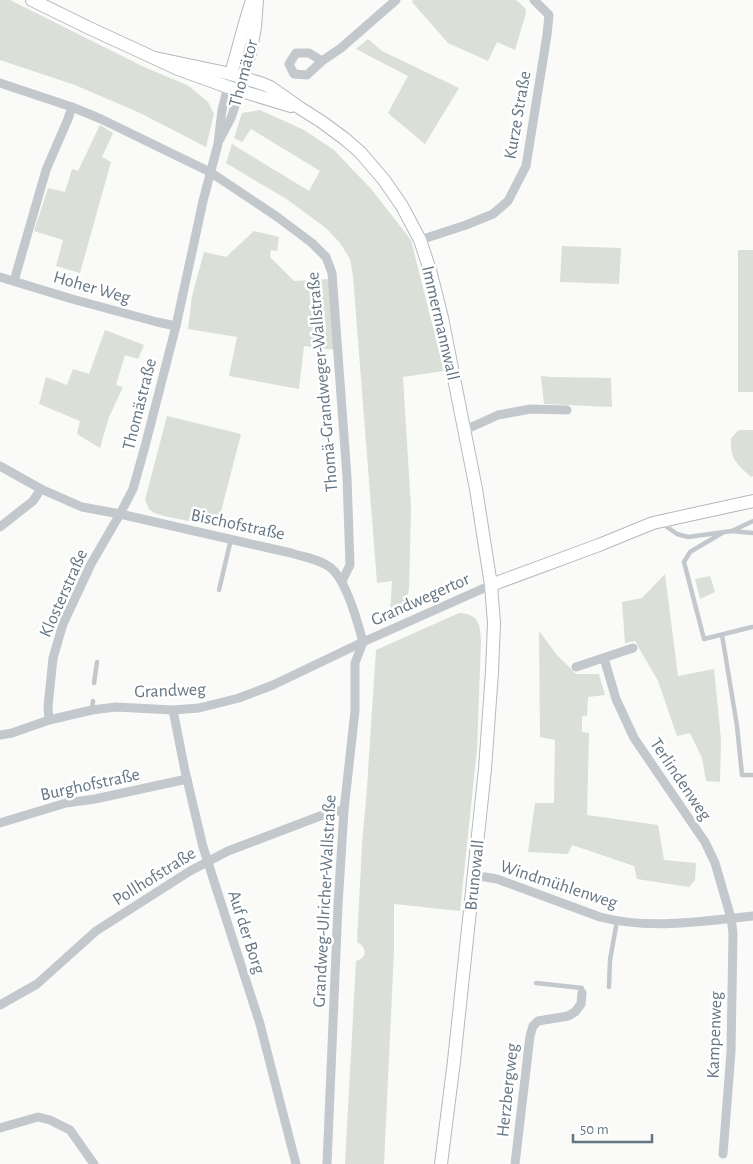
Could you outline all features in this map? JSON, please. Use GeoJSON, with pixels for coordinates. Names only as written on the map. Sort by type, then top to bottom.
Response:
{"type":"FeatureCollection","features":[{"type":"Feature","properties":{"kind":"street"},"geometry":{"type":"LineString","coordinates":[[32,0],[155,58]]}},
{"type":"Feature","properties":{"kind":"street","name":"Thomätor"},"geometry":{"type":"LineString","coordinates":[[210,172],[218,144],[231,118],[245,23],[252,0]]}},
{"type":"Feature","properties":{"kind":"street","name":"Thomätor"},"geometry":{"type":"LineString","coordinates":[[237,76],[251,49],[257,0]]}},
{"type":"Feature","properties":{"kind":"street"},"geometry":{"type":"LineString","coordinates":[[322,61],[341,48],[396,0]]}},
{"type":"Feature","properties":{"kind":"street","name":"Kurze Straße"},"geometry":{"type":"LineString","coordinates":[[420,240],[492,214],[508,201],[526,166],[549,15],[534,0]]}},
{"type":"Feature","properties":{"kind":"street","name":"Immermannwall"},"geometry":{"type":"LineString","coordinates":[[155,58],[237,76],[270,88],[322,122],[360,152],[384,180],[402,206],[420,240],[442,318],[476,489],[491,586]]}},
{"type":"Feature","properties":{"kind":"street","name":"Immermannwall"},"geometry":{"type":"LineString","coordinates":[[155,58],[178,69],[234,89],[300,108]]}},
{"type":"Feature","properties":{"kind":"street","name":"Thomä-Grandweger-Wallstraße"},"geometry":{"type":"LineString","coordinates":[[0,83],[72,107],[101,119],[210,172],[312,243],[326,257],[332,273],[347,477],[350,565],[342,581]]}},
{"type":"Feature","properties":{"kind":"street"},"geometry":{"type":"LineString","coordinates":[[14,281],[46,170],[72,107]]}},
{"type":"Feature","properties":{"kind":"street","name":"Thomästraße"},"geometry":{"type":"LineString","coordinates":[[120,514],[136,479],[176,326],[210,172]]}},
{"type":"Feature","properties":{"kind":"street","name":"Hoher Weg"},"geometry":{"type":"LineString","coordinates":[[0,277],[156,322],[176,326]]}},
{"type":"Feature","properties":{"kind":"street"},"geometry":{"type":"LineString","coordinates":[[465,430],[498,415],[531,409],[567,410]]}},
{"type":"Feature","properties":{"kind":"street"},"geometry":{"type":"LineString","coordinates":[[0,466],[41,489],[82,507],[120,514]]}},
{"type":"Feature","properties":{"kind":"street"},"geometry":{"type":"LineString","coordinates":[[0,528],[32,501],[41,489]]}},
{"type":"Feature","properties":{"kind":"street"},"geometry":{"type":"LineString","coordinates":[[491,586],[659,521],[753,502]]}},
{"type":"Feature","properties":{"kind":"street","name":"Bischofstraße"},"geometry":{"type":"LineString","coordinates":[[120,514],[317,560],[331,568],[342,581]]}},
{"type":"Feature","properties":{"kind":"street","name":"Klosterstraße"},"geometry":{"type":"LineString","coordinates":[[49,720],[48,708],[53,658],[63,624],[91,564],[120,514]]}},
{"type":"Feature","properties":{"kind":"street"},"geometry":{"type":"LineString","coordinates":[[342,581],[363,642]]}},
{"type":"Feature","properties":{"kind":"street","name":"Grandwegertor"},"geometry":{"type":"LineString","coordinates":[[363,642],[491,586]]}},
{"type":"Feature","properties":{"kind":"street","name":"Brunowall"},"geometry":{"type":"LineString","coordinates":[[441,1164],[454,1061],[485,769],[494,623],[491,586]]}},
{"type":"Feature","properties":{"kind":"street","name":"Grandweg"},"geometry":{"type":"LineString","coordinates":[[0,735],[12,733],[92,706],[172,710],[200,708],[239,698],[273,685],[363,642]]}},
{"type":"Feature","properties":{"kind":"street","name":"Grandweg-Ulricher-Wallstraße"},"geometry":{"type":"LineString","coordinates":[[327,1164],[344,810],[355,711],[355,662],[363,642]]}},
{"type":"Feature","properties":{"kind":"street"},"geometry":{"type":"LineString","coordinates":[[576,667],[633,648]]}},
{"type":"Feature","properties":{"kind":"street","name":"Terlindenweg"},"geometry":{"type":"LineString","coordinates":[[604,658],[616,699],[634,738],[705,842],[716,863],[730,918]]}},
{"type":"Feature","properties":{"kind":"street","name":"Auf der Borg"},"geometry":{"type":"LineString","coordinates":[[172,710],[203,847],[260,1024],[296,1164]]}},
{"type":"Feature","properties":{"kind":"street","name":"Burghofstraße"},"geometry":{"type":"LineString","coordinates":[[0,823],[66,803],[95,799],[187,779]]}},
{"type":"Feature","properties":{"kind":"street","name":"Pollhofstraße"},"geometry":{"type":"LineString","coordinates":[[0,1005],[37,984],[96,931],[190,871],[228,851],[319,816],[344,810]]}},
{"type":"Feature","properties":{"kind":"street","name":"Windmühlenweg"},"geometry":{"type":"LineString","coordinates":[[473,875],[497,879],[600,917],[617,921],[650,924],[753,916]]}},
{"type":"Feature","properties":{"kind":"street","name":"Kampenweg"},"geometry":{"type":"LineString","coordinates":[[723,1154],[731,1052],[733,933],[730,918]]}},
{"type":"Feature","properties":{"kind":"street","name":"Herzbergweg"},"geometry":{"type":"LineString","coordinates":[[515,1164],[530,1036],[533,1026],[538,1021],[568,1016],[575,1012],[581,1004],[582,993]]}},
{"type":"Feature","properties":{"kind":"street"},"geometry":{"type":"LineString","coordinates":[[0,1128],[38,1118],[50,1120],[70,1130],[94,1164]]}},
{"type":"Feature","properties":{"kind":"lane"},"geometry":{"type":"LineString","coordinates":[[659,521],[677,534],[688,537],[732,531],[753,521]]}},
{"type":"Feature","properties":{"kind":"lane"},"geometry":{"type":"LineString","coordinates":[[732,531],[753,533]]}},
{"type":"Feature","properties":{"kind":"lane"},"geometry":{"type":"LineString","coordinates":[[722,533],[690,552],[684,562],[704,639],[752,628]]}},
{"type":"Feature","properties":{"kind":"lane"},"geometry":{"type":"LineString","coordinates":[[219,590],[231,540]]}},
{"type":"Feature","properties":{"kind":"lane"},"geometry":{"type":"LineString","coordinates":[[722,635],[737,726],[742,775],[753,775]]}},
{"type":"Feature","properties":{"kind":"lane"},"geometry":{"type":"LineString","coordinates":[[94,683],[97,662]]}},
{"type":"Feature","properties":{"kind":"lane"},"geometry":{"type":"LineString","coordinates":[[609,987],[610,960],[617,921]]}},
{"type":"Feature","properties":{"kind":"lane"},"geometry":{"type":"LineString","coordinates":[[536,983],[582,988],[582,993]]}},
{"type":"Feature","properties":{"kind":"shaded area"},"geometry":{"type":"Polygon","coordinates":[[[0,0],[10,0],[142,66],[189,86],[208,102],[214,114],[206,147],[140,113],[75,85],[0,60],[0,0]]]}},
{"type":"Feature","properties":{"kind":"shaded area"},"geometry":{"type":"Polygon","coordinates":[[[413,0],[516,0],[525,8],[526,13],[515,50],[497,42],[488,61],[448,43],[412,2],[413,0]]]}},
{"type":"Feature","properties":{"kind":"shaded area"},"geometry":{"type":"Polygon","coordinates":[[[368,39],[382,51],[459,88],[425,144],[388,113],[408,76],[356,49],[368,39]]]}},
{"type":"Feature","properties":{"kind":"shaded area"},"geometry":{"type":"Polygon","coordinates":[[[260,110],[304,130],[334,150],[372,190],[411,240],[444,371],[403,377],[411,508],[409,589],[405,605],[390,615],[392,581],[377,583],[353,276],[350,259],[340,243],[327,229],[288,200],[226,163],[232,144],[309,191],[320,171],[251,129],[242,142],[234,138],[242,113],[260,110]]]}},
{"type":"Feature","properties":{"kind":"shaded area"},"geometry":{"type":"Polygon","coordinates":[[[100,125],[113,133],[102,157],[111,162],[80,273],[56,266],[63,240],[34,231],[48,188],[65,192],[72,169],[78,171],[100,125]]]}},
{"type":"Feature","properties":{"kind":"shaded area"},"geometry":{"type":"Polygon","coordinates":[[[254,231],[279,237],[277,251],[271,250],[270,257],[294,281],[329,279],[335,350],[304,346],[299,389],[229,376],[237,337],[188,329],[192,296],[204,252],[226,257],[254,231]]]}},
{"type":"Feature","properties":{"kind":"shaded area"},"geometry":{"type":"Polygon","coordinates":[[[562,246],[621,248],[619,284],[560,282],[562,246]]]}},
{"type":"Feature","properties":{"kind":"shaded area"},"geometry":{"type":"Polygon","coordinates":[[[738,250],[753,250],[753,392],[738,392],[738,250]]]}},
{"type":"Feature","properties":{"kind":"shaded area"},"geometry":{"type":"Polygon","coordinates":[[[105,330],[144,345],[138,359],[125,355],[116,385],[123,387],[109,417],[100,448],[77,434],[80,421],[39,404],[46,377],[67,385],[73,369],[89,374],[105,330]]]}},
{"type":"Feature","properties":{"kind":"shaded area"},"geometry":{"type":"Polygon","coordinates":[[[541,376],[611,378],[612,407],[544,404],[541,376]]]}},
{"type":"Feature","properties":{"kind":"shaded area"},"geometry":{"type":"Polygon","coordinates":[[[167,416],[241,434],[217,527],[164,516],[154,513],[149,509],[145,500],[167,416]]]}},
{"type":"Feature","properties":{"kind":"shaded area"},"geometry":{"type":"Polygon","coordinates":[[[739,430],[753,430],[753,476],[751,477],[733,456],[731,438],[739,430]]]}},
{"type":"Feature","properties":{"kind":"shaded area"},"geometry":{"type":"Polygon","coordinates":[[[665,574],[678,676],[714,669],[721,739],[720,782],[706,781],[702,758],[690,733],[677,736],[658,681],[635,641],[625,643],[622,602],[642,598],[665,574]]]}},
{"type":"Feature","properties":{"kind":"shaded area"},"geometry":{"type":"Polygon","coordinates":[[[710,576],[715,592],[700,599],[695,579],[710,576]]]}},
{"type":"Feature","properties":{"kind":"shaded area"},"geometry":{"type":"Polygon","coordinates":[[[459,613],[471,615],[477,621],[481,641],[477,749],[460,911],[394,904],[394,950],[384,1164],[345,1164],[356,961],[363,957],[365,952],[363,947],[357,942],[376,650],[459,613]]]}},
{"type":"Feature","properties":{"kind":"shaded area"},"geometry":{"type":"Polygon","coordinates":[[[539,631],[557,655],[576,674],[599,674],[605,695],[588,697],[587,716],[582,716],[582,732],[589,733],[587,815],[658,825],[664,860],[696,863],[695,880],[689,887],[637,879],[634,866],[572,845],[568,854],[528,852],[535,803],[554,803],[555,740],[540,737],[539,631]]]}}]}
